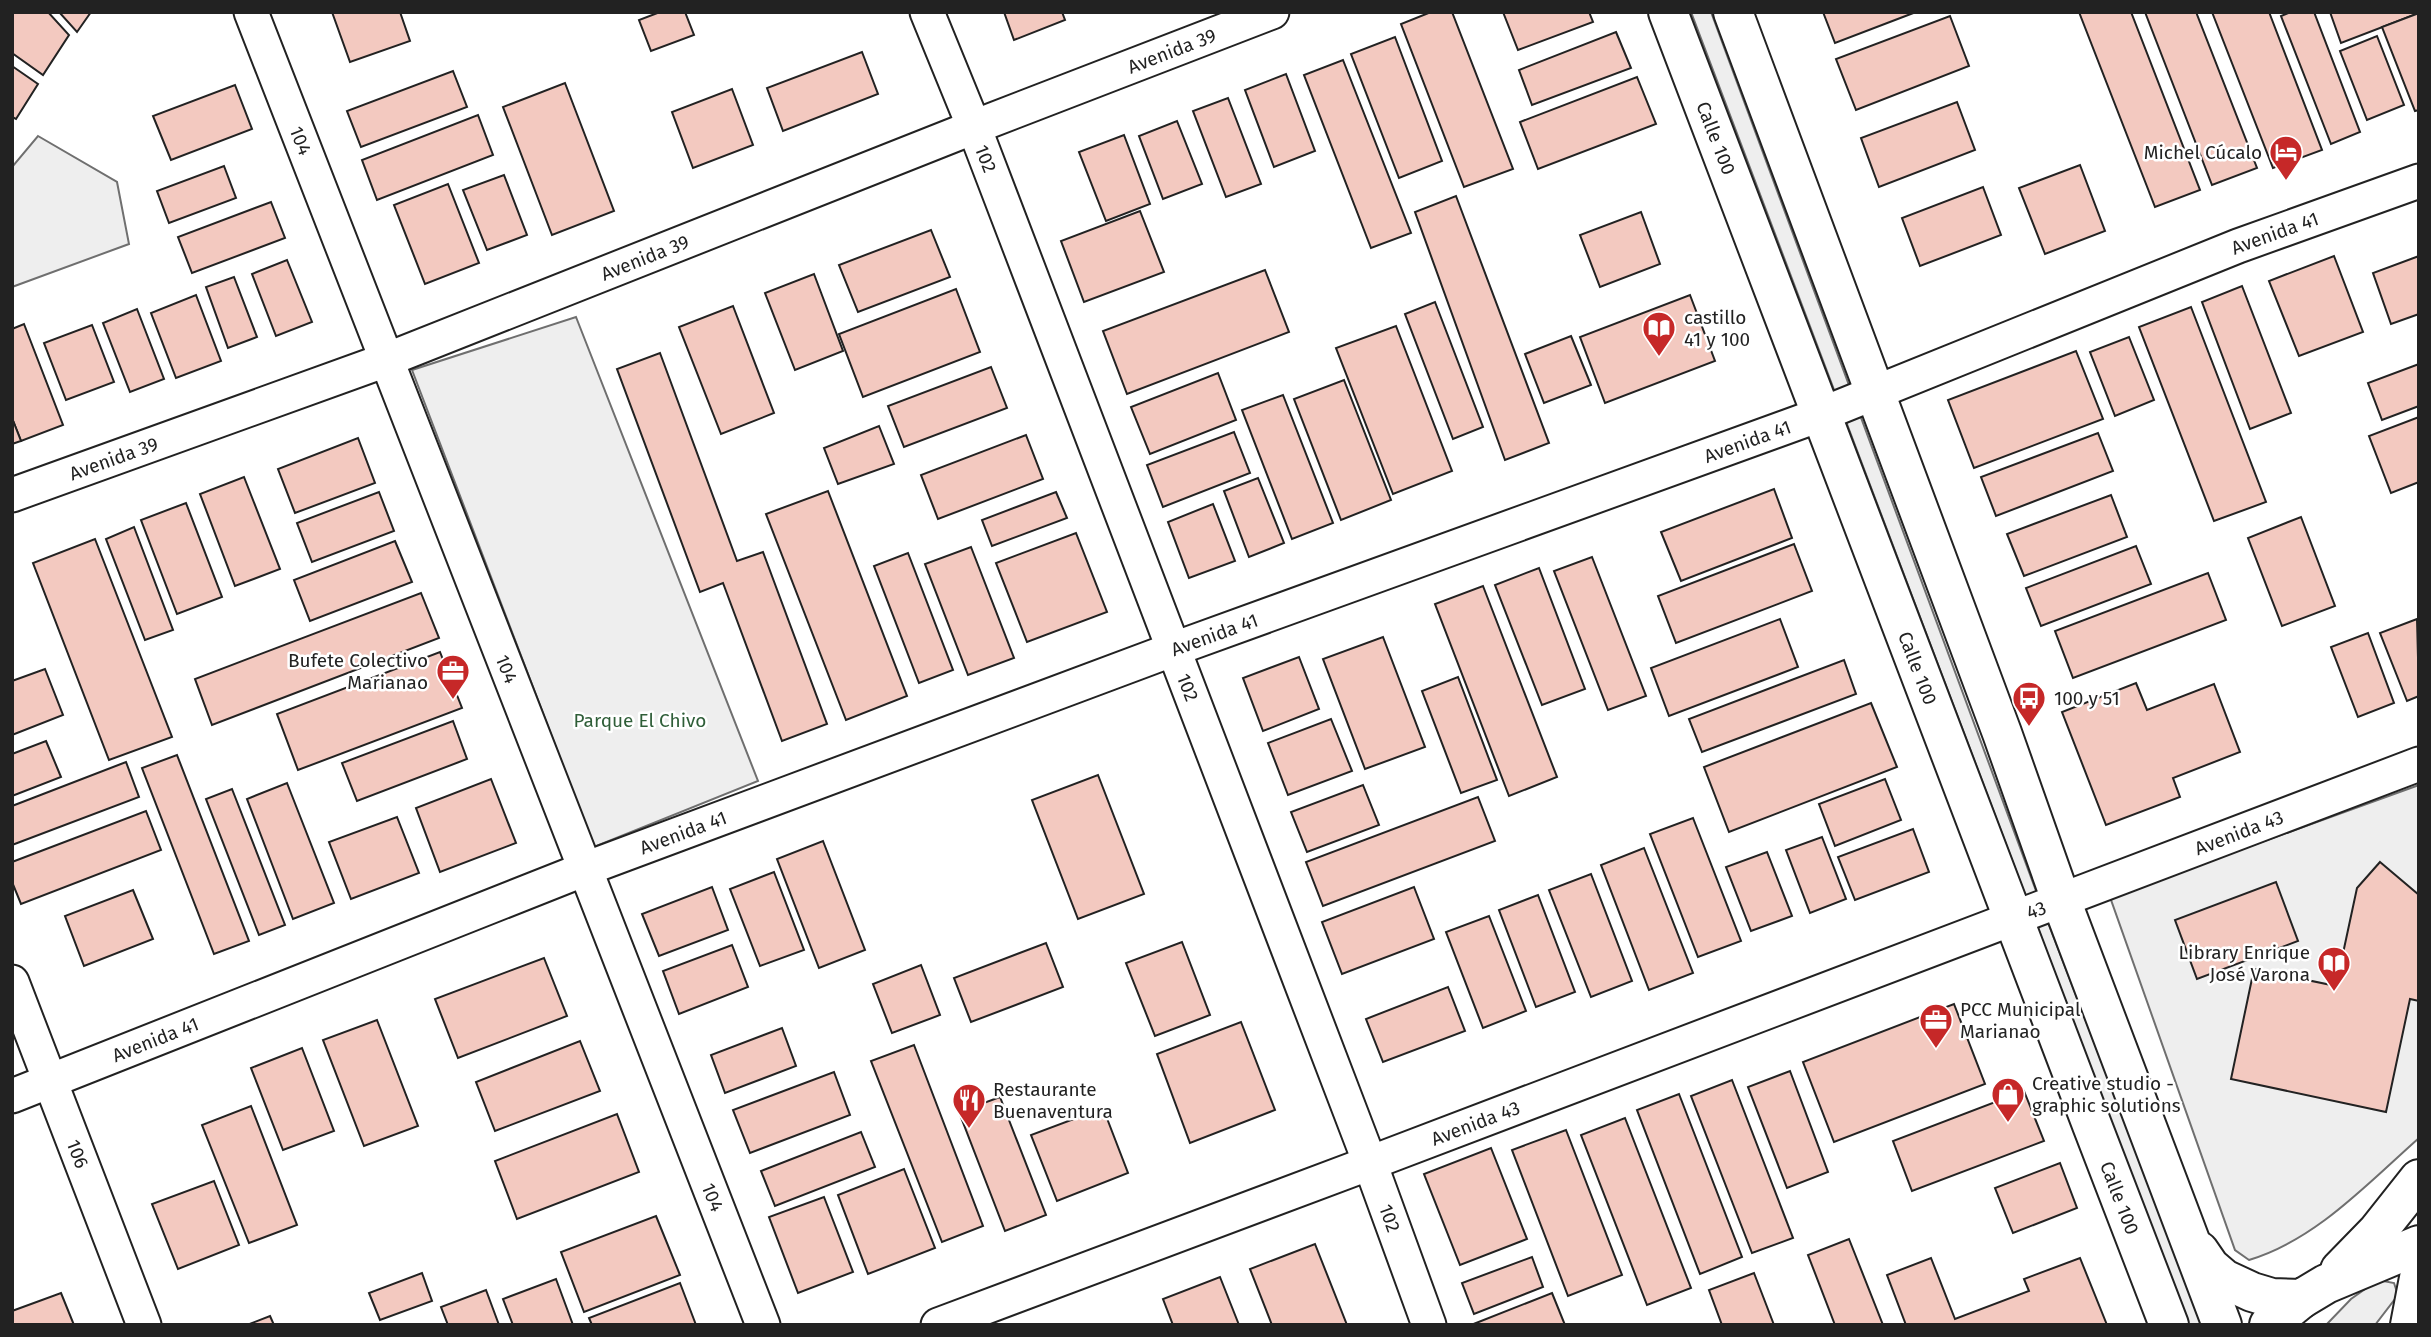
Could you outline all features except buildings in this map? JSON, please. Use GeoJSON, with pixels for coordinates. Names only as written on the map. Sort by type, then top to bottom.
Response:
{"type":"FeatureCollection","features":[{"type":"Feature","properties":{"kind":"main road","name":"Calle 100"},"geometry":{"type":"LineString","coordinates":[[1668,12],[2169,1325]]}},
{"type":"Feature","properties":{"kind":"main road"},"geometry":{"type":"LineString","coordinates":[[1733,12],[2002,733],[2061,900],[2222,1325]]}},
{"type":"Feature","properties":{"kind":"main road"},"geometry":{"type":"LineString","coordinates":[[2269,1325],[2314,1291],[2377,1232],[2419,1179]]}},
{"type":"Feature","properties":{"kind":"main road"},"geometry":{"type":"LineString","coordinates":[[2190,1237],[2210,1267],[2224,1279],[2272,1298],[2314,1291],[2419,1245]]}},
{"type":"Feature","properties":{"kind":"main road"},"geometry":{"type":"LineString","coordinates":[[2410,1325],[2419,1278]]}},
{"type":"Feature","properties":{"kind":"street","name":"104"},"geometry":{"type":"LineString","coordinates":[[251,12],[763,1325]]}},
{"type":"Feature","properties":{"kind":"street","name":"102"},"geometry":{"type":"LineString","coordinates":[[927,12],[974,127],[1174,649],[1429,1325]]}},
{"type":"Feature","properties":{"kind":"street","name":"Avenida 39"},"geometry":{"type":"LineString","coordinates":[[12,495],[386,360],[1272,12]]}},
{"type":"Feature","properties":{"kind":"street","name":"Avenida 41"},"geometry":{"type":"LineString","coordinates":[[12,1096],[585,869],[1174,649],[1822,414],[2238,246],[2419,181]]}},
{"type":"Feature","properties":{"kind":"street","name":"Avenida 43"},"geometry":{"type":"LineString","coordinates":[[2061,900],[2419,764]]}},
{"type":"Feature","properties":{"kind":"street","name":"43"},"geometry":{"type":"LineString","coordinates":[[2012,919],[2061,900]]}},
{"type":"Feature","properties":{"kind":"street","name":"Avenida 43"},"geometry":{"type":"LineString","coordinates":[[938,1325],[2012,919]]}},
{"type":"Feature","properties":{"kind":"street","name":"106"},"geometry":{"type":"LineString","coordinates":[[12,982],[144,1325]]}},
{"type":"Feature","properties":{"kind":"green space"},"geometry":{"type":"Polygon","coordinates":[[[1691,12],[1711,12],[2042,907],[2203,1325],[2188,1325],[1691,12]]]}},
{"type":"Feature","properties":{"kind":"green space"},"geometry":{"type":"Polygon","coordinates":[[[38,136],[117,182],[129,244],[12,287],[12,167],[38,136]]]}},
{"type":"Feature","properties":{"kind":"green space","name":"Parque El Chivo"},"geometry":{"type":"Polygon","coordinates":[[[576,317],[758,781],[594,847],[412,370],[576,317]]]}},
{"type":"Feature","properties":{"kind":"green space"},"geometry":{"type":"Polygon","coordinates":[[[2419,785],[2419,1138],[2319,1224],[2297,1239],[2249,1260],[2235,1250],[2110,897],[2419,785]]]}},
{"type":"Feature","properties":{"kind":"green space"},"geometry":{"type":"Polygon","coordinates":[[[2378,1280],[2394,1283],[2398,1295],[2375,1325],[2326,1325],[2351,1299],[2378,1280]]]}},
{"type":"Feature","properties":{"kind":"place","name":"Michel Cúcalo"},"geometry":{"type":"Point","coordinates":[2286,182]}},
{"type":"Feature","properties":{"kind":"place","name":"castillo 41 y 100"},"geometry":{"type":"Point","coordinates":[1659,358]}},
{"type":"Feature","properties":{"kind":"place","name":"Bufete Colectivo Marianao"},"geometry":{"type":"Point","coordinates":[453,701]}},
{"type":"Feature","properties":{"kind":"place","name":"100 y 51"},"geometry":{"type":"Point","coordinates":[2029,728]}},
{"type":"Feature","properties":{"kind":"place","name":"Library Enrique José Varona"},"geometry":{"type":"Point","coordinates":[2334,993]}},
{"type":"Feature","properties":{"kind":"place","name":"PCC Municipal Marianao"},"geometry":{"type":"Point","coordinates":[1936,1050]}},
{"type":"Feature","properties":{"kind":"place","name":"Creative studio - graphic solutions"},"geometry":{"type":"Point","coordinates":[2008,1124]}},
{"type":"Feature","properties":{"kind":"place","name":"Restaurante Buenaventura"},"geometry":{"type":"Point","coordinates":[969,1130]}}]}
